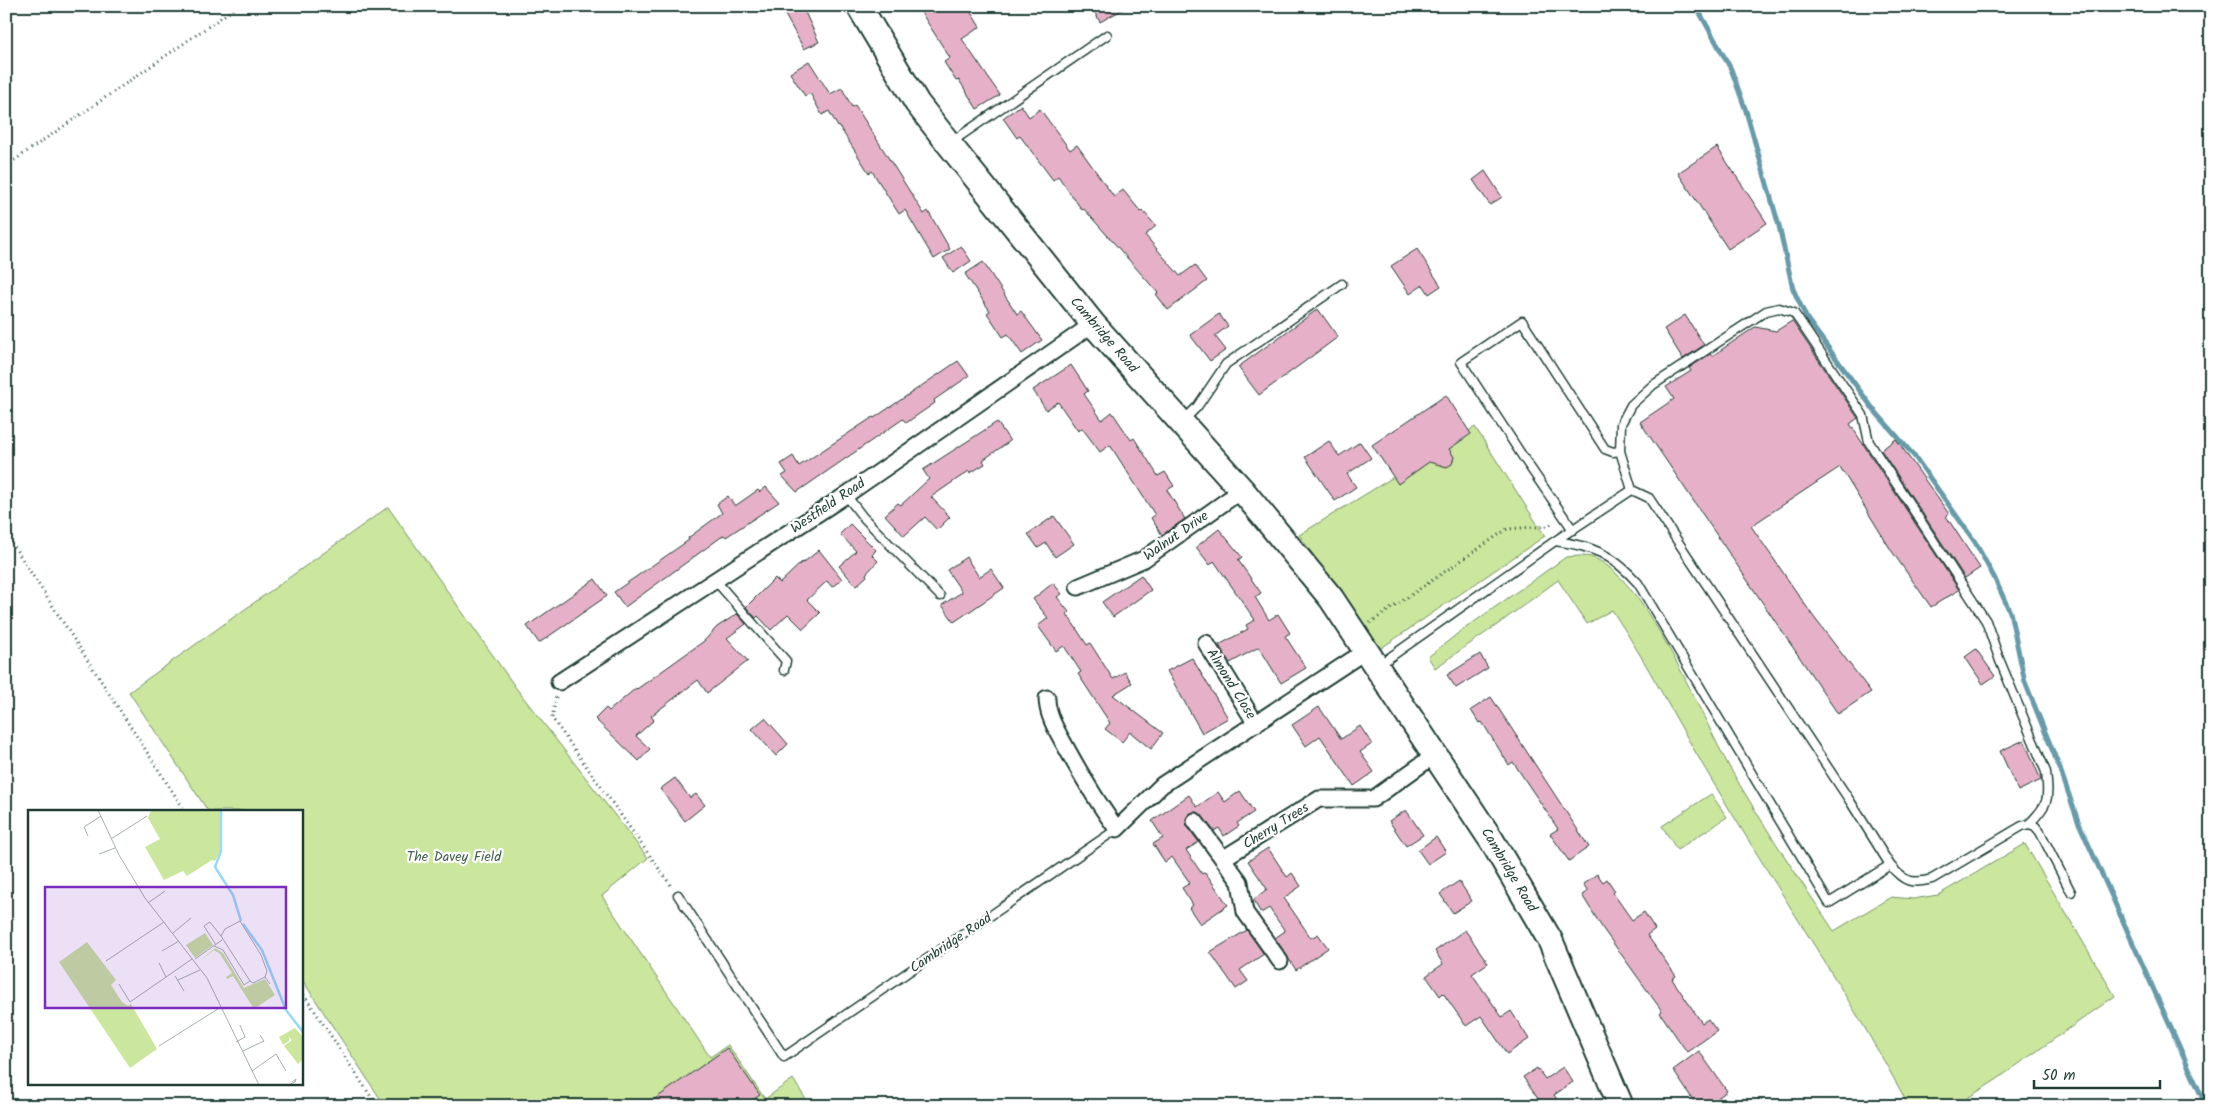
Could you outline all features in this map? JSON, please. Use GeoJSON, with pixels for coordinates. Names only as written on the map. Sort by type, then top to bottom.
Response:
{"type":"FeatureCollection","features":[{"type":"Feature","properties":{"kind":"main road","name":"Cambridge Road"},"geometry":{"type":"LineString","coordinates":[[859,6],[917,103],[949,144],[1093,324],[1242,490],[1331,598],[1492,841],[1550,940],[1617,1104]]}},
{"type":"Feature","properties":{"kind":"street","name":"Westfield Road"},"geometry":{"type":"LineString","coordinates":[[559,682],[846,495],[1093,324]]}},
{"type":"Feature","properties":{"kind":"street","name":"Walnut Drive"},"geometry":{"type":"LineString","coordinates":[[1078,586],[1144,559],[1242,490]]}},
{"type":"Feature","properties":{"kind":"street","name":"Almond Close"},"geometry":{"type":"LineString","coordinates":[[1206,643],[1256,724]]}},
{"type":"Feature","properties":{"kind":"street","name":"Cambridge Road"},"geometry":{"type":"LineString","coordinates":[[1118,829],[1162,785],[1366,650]]}},
{"type":"Feature","properties":{"kind":"street"},"geometry":{"type":"LineString","coordinates":[[1047,698],[1047,707],[1054,725],[1086,786],[1118,829]]}},
{"type":"Feature","properties":{"kind":"street","name":"Cherry Trees"},"geometry":{"type":"LineString","coordinates":[[1224,858],[1319,799],[1373,799],[1436,754]]}},
{"type":"Feature","properties":{"kind":"street"},"geometry":{"type":"LineString","coordinates":[[1195,820],[1240,882],[1245,912],[1280,961]]}},
{"type":"Feature","properties":{"kind":"lane"},"geometry":{"type":"LineString","coordinates":[[949,144],[1107,35]]}},
{"type":"Feature","properties":{"kind":"lane"},"geometry":{"type":"LineString","coordinates":[[1181,422],[1197,407],[1226,364],[1342,284]]}},
{"type":"Feature","properties":{"kind":"lane"},"geometry":{"type":"LineString","coordinates":[[1779,308],[1794,313],[1863,415],[1869,442],[1986,621],[2000,661],[2046,772],[2048,790],[2045,808],[2029,824],[2022,826],[1932,879],[1917,883],[1900,877],[1890,865],[1850,800],[1649,498],[1632,490],[1620,451],[1622,424],[1631,405],[1653,386],[1766,311],[1779,308]]}},
{"type":"Feature","properties":{"kind":"lane"},"geometry":{"type":"LineString","coordinates":[[1573,530],[1461,362],[1522,321],[1605,449],[1613,452],[1620,451]]}},
{"type":"Feature","properties":{"kind":"lane"},"geometry":{"type":"LineString","coordinates":[[1366,650],[1555,541],[1632,490]]}},
{"type":"Feature","properties":{"kind":"lane"},"geometry":{"type":"LineString","coordinates":[[846,495],[862,516],[940,596]]}},
{"type":"Feature","properties":{"kind":"lane"},"geometry":{"type":"LineString","coordinates":[[1555,541],[1585,545],[1606,555],[1623,566],[1638,583],[1830,903],[1890,865]]}},
{"type":"Feature","properties":{"kind":"lane"},"geometry":{"type":"LineString","coordinates":[[715,580],[786,661],[784,670]]}},
{"type":"Feature","properties":{"kind":"lane"},"geometry":{"type":"LineString","coordinates":[[2029,824],[2035,826],[2040,832],[2071,892]]}},
{"type":"Feature","properties":{"kind":"lane","name":"Cambridge Road"},"geometry":{"type":"LineString","coordinates":[[678,896],[784,1057],[1118,829]]}},
{"type":"Feature","properties":{"kind":"path"},"geometry":{"type":"LineString","coordinates":[[6,166],[238,6]]}},
{"type":"Feature","properties":{"kind":"path"},"geometry":{"type":"LineString","coordinates":[[1366,650],[1507,529],[1548,526],[1564,516]]}},
{"type":"Feature","properties":{"kind":"path"},"geometry":{"type":"LineString","coordinates":[[6,534],[184,810]]}},
{"type":"Feature","properties":{"kind":"path"},"geometry":{"type":"LineString","coordinates":[[559,682],[552,718],[678,896]]}},
{"type":"Feature","properties":{"kind":"path"},"geometry":{"type":"LineString","coordinates":[[302,992],[377,1106]]}},
{"type":"Feature","properties":{"kind":"green space"},"geometry":{"type":"Polygon","coordinates":[[[1475,427],[1545,536],[1380,649],[1299,535],[1475,427]]]}},
{"type":"Feature","properties":{"kind":"green space","name":"The Davey Field"},"geometry":{"type":"Polygon","coordinates":[[[388,507],[516,688],[648,858],[602,896],[710,1057],[728,1045],[765,1099],[793,1079],[810,1106],[385,1106],[302,980],[302,810],[207,810],[129,692],[388,507]]]}},
{"type":"Feature","properties":{"kind":"green space"},"geometry":{"type":"Polygon","coordinates":[[[1566,557],[1594,558],[1614,571],[1634,593],[1671,652],[1742,789],[1834,931],[1891,897],[1913,899],[1938,895],[2025,844],[2115,996],[1996,1080],[1955,1106],[1909,1106],[1864,1026],[1719,792],[1612,610],[1587,624],[1558,580],[1435,668],[1428,657],[1457,634],[1566,557]]]}},
{"type":"Feature","properties":{"kind":"green space"},"geometry":{"type":"Polygon","coordinates":[[[1711,794],[1727,817],[1677,850],[1662,826],[1711,794]]]}},
{"type":"Feature","properties":{"kind":"building"},"geometry":{"type":"Polygon","coordinates":[[[780,6],[802,6],[819,42],[804,49],[780,6]]]}},
{"type":"Feature","properties":{"kind":"building"},"geometry":{"type":"Polygon","coordinates":[[[917,6],[967,6],[980,27],[962,39],[1000,95],[977,109],[959,80],[956,81],[944,62],[950,58],[917,6]]]}},
{"type":"Feature","properties":{"kind":"building"},"geometry":{"type":"Polygon","coordinates":[[[1091,6],[1129,6],[1100,22],[1091,6]]]}},
{"type":"Feature","properties":{"kind":"building"},"geometry":{"type":"Polygon","coordinates":[[[809,61],[830,94],[842,88],[852,107],[855,105],[924,214],[928,211],[950,249],[934,259],[905,210],[899,214],[872,171],[869,173],[829,111],[822,115],[810,93],[805,96],[790,73],[809,61]]]}},
{"type":"Feature","properties":{"kind":"building"},"geometry":{"type":"Polygon","coordinates":[[[1021,105],[1029,117],[1040,109],[1070,150],[1077,145],[1114,197],[1123,190],[1141,212],[1143,211],[1156,226],[1145,235],[1180,276],[1195,265],[1207,281],[1168,310],[1156,294],[1158,293],[1084,209],[1082,210],[1058,176],[1053,180],[1020,136],[1017,138],[1003,118],[1021,105]]]}},
{"type":"Feature","properties":{"kind":"building"},"geometry":{"type":"Polygon","coordinates":[[[1717,147],[1767,223],[1728,249],[1678,173],[1717,147]]]}},
{"type":"Feature","properties":{"kind":"building"},"geometry":{"type":"Polygon","coordinates":[[[1485,171],[1502,197],[1490,205],[1473,180],[1485,171]]]}},
{"type":"Feature","properties":{"kind":"building"},"geometry":{"type":"Polygon","coordinates":[[[961,246],[971,261],[953,273],[943,258],[961,246]]]}},
{"type":"Feature","properties":{"kind":"building"},"geometry":{"type":"Polygon","coordinates":[[[1417,249],[1441,286],[1429,294],[1423,285],[1410,294],[1391,266],[1417,249]]]}},
{"type":"Feature","properties":{"kind":"building"},"geometry":{"type":"Polygon","coordinates":[[[983,262],[1017,314],[1021,311],[1042,340],[1022,354],[1008,334],[1003,337],[987,313],[990,311],[965,274],[983,262]]]}},
{"type":"Feature","properties":{"kind":"building"},"geometry":{"type":"Polygon","coordinates":[[[1318,309],[1338,337],[1259,395],[1238,367],[1318,309]]]}},
{"type":"Feature","properties":{"kind":"building"},"geometry":{"type":"Polygon","coordinates":[[[1219,314],[1228,326],[1215,336],[1226,350],[1210,361],[1190,335],[1219,314]]]}},
{"type":"Feature","properties":{"kind":"building"},"geometry":{"type":"Polygon","coordinates":[[[1685,315],[1704,345],[1683,359],[1664,329],[1685,315]]]}},
{"type":"Feature","properties":{"kind":"building"},"geometry":{"type":"Polygon","coordinates":[[[1792,321],[1858,418],[1850,424],[1959,590],[1931,607],[1891,550],[1840,467],[1751,526],[1813,616],[1871,692],[1838,714],[1640,422],[1674,399],[1666,387],[1691,371],[1689,368],[1710,354],[1712,356],[1755,327],[1776,331],[1792,321]]]}},
{"type":"Feature","properties":{"kind":"building"},"geometry":{"type":"Polygon","coordinates":[[[958,361],[969,376],[934,400],[935,403],[906,423],[903,419],[797,492],[782,476],[787,473],[781,464],[793,456],[799,466],[958,361]]]}},
{"type":"Feature","properties":{"kind":"building"},"geometry":{"type":"Polygon","coordinates":[[[1071,365],[1088,391],[1084,394],[1102,420],[1112,412],[1131,440],[1134,438],[1158,476],[1165,472],[1174,486],[1167,490],[1185,519],[1162,535],[1151,518],[1155,515],[1110,445],[1100,452],[1082,428],[1078,431],[1058,402],[1046,410],[1033,390],[1071,365]]]}},
{"type":"Feature","properties":{"kind":"building"},"geometry":{"type":"Polygon","coordinates":[[[1446,395],[1471,434],[1449,449],[1454,457],[1452,464],[1447,467],[1429,462],[1398,484],[1372,445],[1446,395]]]}},
{"type":"Feature","properties":{"kind":"building"},"geometry":{"type":"Polygon","coordinates":[[[997,422],[1010,441],[983,460],[985,464],[970,473],[969,471],[931,497],[950,517],[937,530],[925,517],[904,536],[885,515],[898,503],[901,505],[929,479],[923,470],[997,422]]]}},
{"type":"Feature","properties":{"kind":"building"},"geometry":{"type":"Polygon","coordinates":[[[1896,439],[1949,514],[1946,516],[1980,568],[1965,578],[1881,450],[1896,439]]]}},
{"type":"Feature","properties":{"kind":"building"},"geometry":{"type":"Polygon","coordinates":[[[1329,441],[1339,456],[1360,442],[1371,458],[1347,474],[1356,487],[1335,501],[1305,457],[1329,441]]]}},
{"type":"Feature","properties":{"kind":"building"},"geometry":{"type":"Polygon","coordinates":[[[766,487],[779,502],[726,537],[724,535],[625,607],[614,592],[689,540],[688,538],[722,513],[717,504],[728,496],[735,506],[758,490],[760,492],[766,487]]]}},
{"type":"Feature","properties":{"kind":"building"},"geometry":{"type":"Polygon","coordinates":[[[1054,516],[1074,544],[1055,557],[1046,543],[1038,548],[1028,534],[1054,516]]]}},
{"type":"Feature","properties":{"kind":"building"},"geometry":{"type":"Polygon","coordinates":[[[850,524],[876,550],[872,555],[878,561],[866,574],[867,576],[856,586],[839,566],[856,551],[840,534],[850,524]]]}},
{"type":"Feature","properties":{"kind":"building"},"geometry":{"type":"Polygon","coordinates":[[[1219,529],[1242,557],[1238,560],[1261,593],[1255,597],[1269,620],[1278,614],[1290,633],[1285,636],[1306,668],[1281,683],[1259,647],[1230,663],[1219,645],[1248,629],[1246,625],[1255,620],[1214,561],[1210,565],[1196,547],[1219,529]]]}},
{"type":"Feature","properties":{"kind":"building"},"geometry":{"type":"Polygon","coordinates":[[[819,550],[842,579],[832,587],[827,581],[807,600],[820,613],[803,629],[788,614],[771,630],[758,616],[756,618],[746,607],[775,578],[780,583],[802,562],[819,550]]]}},
{"type":"Feature","properties":{"kind":"building"},"geometry":{"type":"Polygon","coordinates":[[[966,557],[979,577],[991,569],[1004,588],[954,622],[942,605],[962,592],[947,570],[966,557]]]}},
{"type":"Feature","properties":{"kind":"building"},"geometry":{"type":"Polygon","coordinates":[[[1141,575],[1151,590],[1113,617],[1102,602],[1141,575]]]}},
{"type":"Feature","properties":{"kind":"building"},"geometry":{"type":"Polygon","coordinates":[[[595,579],[607,596],[539,643],[527,626],[595,579]]]}},
{"type":"Feature","properties":{"kind":"building"},"geometry":{"type":"Polygon","coordinates":[[[1053,583],[1062,594],[1057,597],[1069,612],[1067,614],[1087,645],[1090,643],[1113,679],[1125,672],[1132,683],[1113,695],[1163,733],[1151,749],[1130,732],[1122,742],[1105,729],[1110,723],[1078,674],[1081,672],[1064,646],[1056,651],[1038,626],[1048,618],[1033,599],[1053,583]]]}},
{"type":"Feature","properties":{"kind":"building"},"geometry":{"type":"Polygon","coordinates":[[[737,614],[746,624],[727,638],[748,661],[707,693],[698,680],[651,716],[654,720],[636,736],[650,749],[639,761],[595,719],[606,708],[609,711],[636,688],[704,641],[717,627],[737,614]]]}},
{"type":"Feature","properties":{"kind":"building"},"geometry":{"type":"Polygon","coordinates":[[[1976,649],[1995,676],[1983,684],[1965,657],[1976,649]]]}},
{"type":"Feature","properties":{"kind":"building"},"geometry":{"type":"Polygon","coordinates":[[[1480,654],[1488,668],[1456,688],[1447,675],[1480,654]]]}},
{"type":"Feature","properties":{"kind":"building"},"geometry":{"type":"Polygon","coordinates":[[[1192,658],[1228,718],[1202,733],[1167,671],[1192,658]]]}},
{"type":"Feature","properties":{"kind":"building"},"geometry":{"type":"Polygon","coordinates":[[[1491,697],[1589,847],[1569,861],[1550,834],[1558,829],[1513,762],[1509,765],[1482,722],[1479,723],[1471,710],[1491,697]]]}},
{"type":"Feature","properties":{"kind":"building"},"geometry":{"type":"Polygon","coordinates":[[[1319,707],[1341,739],[1360,726],[1372,744],[1360,752],[1374,772],[1354,786],[1320,736],[1306,746],[1292,725],[1319,707]]]}},
{"type":"Feature","properties":{"kind":"building"},"geometry":{"type":"Polygon","coordinates":[[[765,718],[788,744],[776,756],[752,729],[765,718]]]}},
{"type":"Feature","properties":{"kind":"building"},"geometry":{"type":"Polygon","coordinates":[[[2024,740],[2041,780],[2018,791],[2000,751],[2024,740]]]}},
{"type":"Feature","properties":{"kind":"building"},"geometry":{"type":"Polygon","coordinates":[[[675,778],[690,798],[696,794],[705,805],[685,821],[660,789],[675,778]]]}},
{"type":"Feature","properties":{"kind":"building"},"geometry":{"type":"Polygon","coordinates":[[[1240,791],[1254,812],[1237,823],[1239,826],[1224,836],[1219,828],[1214,831],[1199,813],[1193,812],[1186,818],[1187,826],[1199,842],[1186,850],[1202,874],[1205,872],[1228,905],[1200,924],[1189,908],[1193,905],[1182,888],[1190,883],[1172,857],[1165,862],[1153,844],[1163,838],[1152,821],[1189,795],[1197,807],[1218,792],[1225,802],[1240,791]]]}},
{"type":"Feature","properties":{"kind":"building"},"geometry":{"type":"Polygon","coordinates":[[[1406,810],[1423,835],[1406,846],[1389,821],[1406,810]]]}},
{"type":"Feature","properties":{"kind":"building"},"geometry":{"type":"Polygon","coordinates":[[[1436,837],[1446,852],[1428,864],[1418,850],[1436,837]]]}},
{"type":"Feature","properties":{"kind":"building"},"geometry":{"type":"Polygon","coordinates":[[[1268,848],[1287,877],[1292,873],[1301,886],[1284,898],[1311,938],[1318,934],[1328,948],[1296,970],[1275,938],[1285,931],[1269,908],[1261,913],[1253,900],[1267,889],[1248,861],[1268,848]]]}},
{"type":"Feature","properties":{"kind":"building"},"geometry":{"type":"Polygon","coordinates":[[[1597,874],[1603,882],[1607,879],[1615,891],[1613,893],[1632,920],[1644,912],[1655,929],[1647,935],[1676,976],[1672,979],[1702,1023],[1708,1019],[1717,1031],[1687,1052],[1660,1013],[1662,1011],[1603,929],[1582,895],[1588,891],[1583,884],[1597,874]]]}},
{"type":"Feature","properties":{"kind":"building"},"geometry":{"type":"Polygon","coordinates":[[[1459,881],[1472,901],[1453,913],[1440,894],[1459,881]]]}},
{"type":"Feature","properties":{"kind":"building"},"geometry":{"type":"Polygon","coordinates":[[[1247,930],[1264,954],[1240,970],[1248,981],[1236,989],[1210,952],[1247,930]]]}},
{"type":"Feature","properties":{"kind":"building"},"geometry":{"type":"Polygon","coordinates":[[[1465,930],[1488,963],[1472,974],[1502,1017],[1511,1011],[1529,1039],[1507,1054],[1481,1016],[1466,1026],[1443,993],[1440,996],[1426,976],[1443,964],[1435,951],[1465,930]]]}},
{"type":"Feature","properties":{"kind":"building"},"geometry":{"type":"Polygon","coordinates":[[[727,1048],[760,1095],[744,1106],[645,1106],[727,1048]]]}},
{"type":"Feature","properties":{"kind":"building"},"geometry":{"type":"Polygon","coordinates":[[[1699,1051],[1727,1091],[1707,1106],[1697,1106],[1673,1070],[1699,1051]]]}},
{"type":"Feature","properties":{"kind":"building"},"geometry":{"type":"Polygon","coordinates":[[[1563,1067],[1573,1082],[1554,1095],[1561,1106],[1543,1106],[1523,1077],[1537,1068],[1545,1079],[1563,1067]]]}},
{"type":"Feature","properties":{"kind":"waterway"},"geometry":{"type":"LineString","coordinates":[[1696,6],[1731,69],[1746,111],[1779,226],[1793,289],[1807,319],[1874,410],[1915,457],[1975,542],[1995,579],[2010,612],[2025,682],[2060,769],[2078,821],[2206,1106]]}}]}
